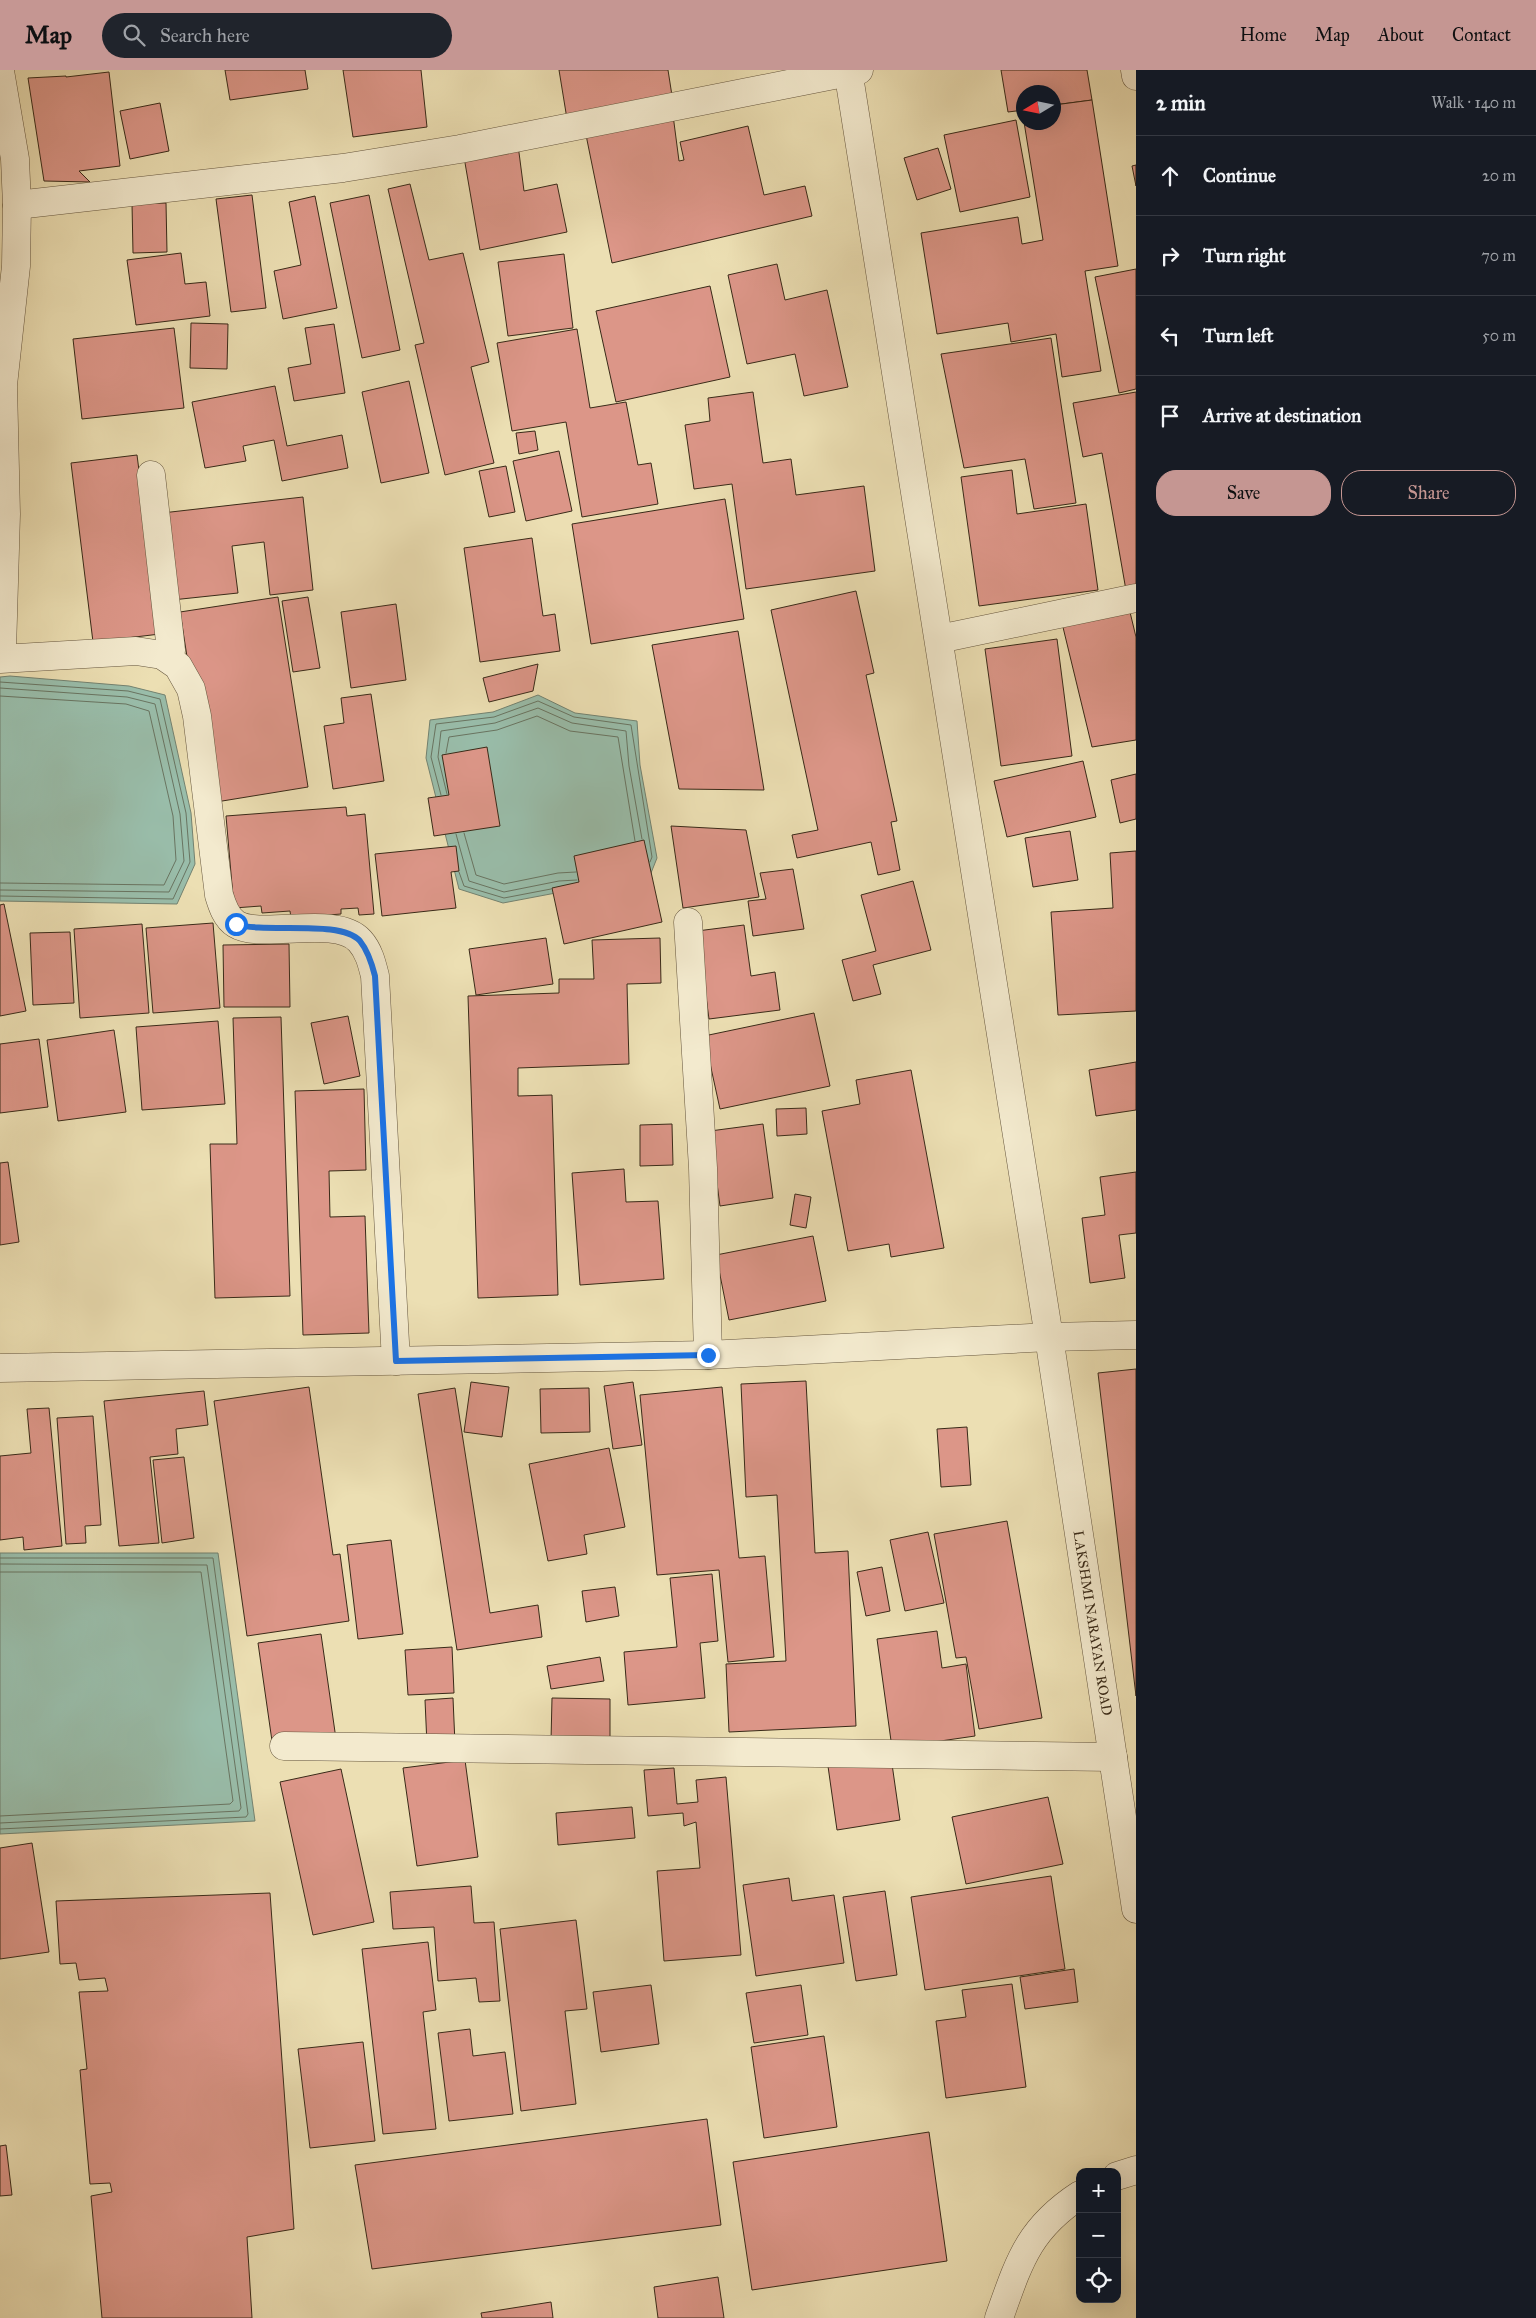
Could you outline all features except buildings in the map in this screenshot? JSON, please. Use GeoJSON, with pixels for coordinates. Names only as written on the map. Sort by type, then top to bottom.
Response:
{"type":"FeatureCollection","features":[{"type":"Feature","properties":{"kind":"street"},"geometry":{"type":"LineString","coordinates":[[1134,70],[1136,76]]}},
{"type":"Feature","properties":{"kind":"street"},"geometry":{"type":"LineString","coordinates":[[0,71],[16,158],[17,205],[7,283],[3,385],[6,514],[2,650],[0,653]]}},
{"type":"Feature","properties":{"kind":"street"},"geometry":{"type":"LineString","coordinates":[[17,205],[343,168],[460,149],[852,71]]}},
{"type":"Feature","properties":{"kind":"street","name":"LAKSHMI NARAYAN ROAD"},"geometry":{"type":"LineString","coordinates":[[852,71],[1136,1909]]}},
{"type":"Feature","properties":{"kind":"street"},"geometry":{"type":"LineString","coordinates":[[151,475],[171,650],[162,655]]}},
{"type":"Feature","properties":{"kind":"street"},"geometry":{"type":"LineString","coordinates":[[939,640],[1136,598]]}},
{"type":"Feature","properties":{"kind":"street"},"geometry":{"type":"LineString","coordinates":[[0,659],[136,651],[162,655],[178,666],[191,689],[197,716],[219,895],[225,912],[236,924],[249,928],[330,929],[347,933],[359,940],[369,956],[375,976],[396,1361]]}},
{"type":"Feature","properties":{"kind":"street"},"geometry":{"type":"LineString","coordinates":[[688,922],[703,1168],[708,1355]]}},
{"type":"Feature","properties":{"kind":"street"},"geometry":{"type":"LineString","coordinates":[[0,1368],[708,1355],[1049,1337],[1136,1335]]}},
{"type":"Feature","properties":{"kind":"street"},"geometry":{"type":"LineString","coordinates":[[284,1746],[1113,1757]]}},
{"type":"Feature","properties":{"kind":"street"},"geometry":{"type":"LineString","coordinates":[[1121,2175],[1136,2170]]}},
{"type":"Feature","properties":{"kind":"street"},"geometry":{"type":"LineString","coordinates":[[999,2318],[1013,2278],[1032,2239],[1052,2215],[1076,2198]]}},
{"type":"Feature","properties":{"kind":"water"},"geometry":{"type":"Polygon","coordinates":[[[10,676],[129,686],[165,695],[191,813],[195,864],[177,904],[0,901],[0,677],[10,676]]]}},
{"type":"Feature","properties":{"kind":"water"},"geometry":{"type":"Polygon","coordinates":[[[538,695],[575,713],[637,721],[640,765],[657,858],[647,883],[561,892],[503,903],[459,889],[426,758],[430,720],[493,712],[538,695]]]}},
{"type":"Feature","properties":{"kind":"water"},"geometry":{"type":"Polygon","coordinates":[[[0,1553],[218,1553],[255,1821],[0,1834],[0,1553]]]}},
{"type":"Feature","properties":{"kind":"route"},"geometry":{"type":"LineString","coordinates":[[236,924],[249,928],[330,929],[347,933],[359,940],[369,956],[375,976],[396,1361],[708,1355]]}}]}
